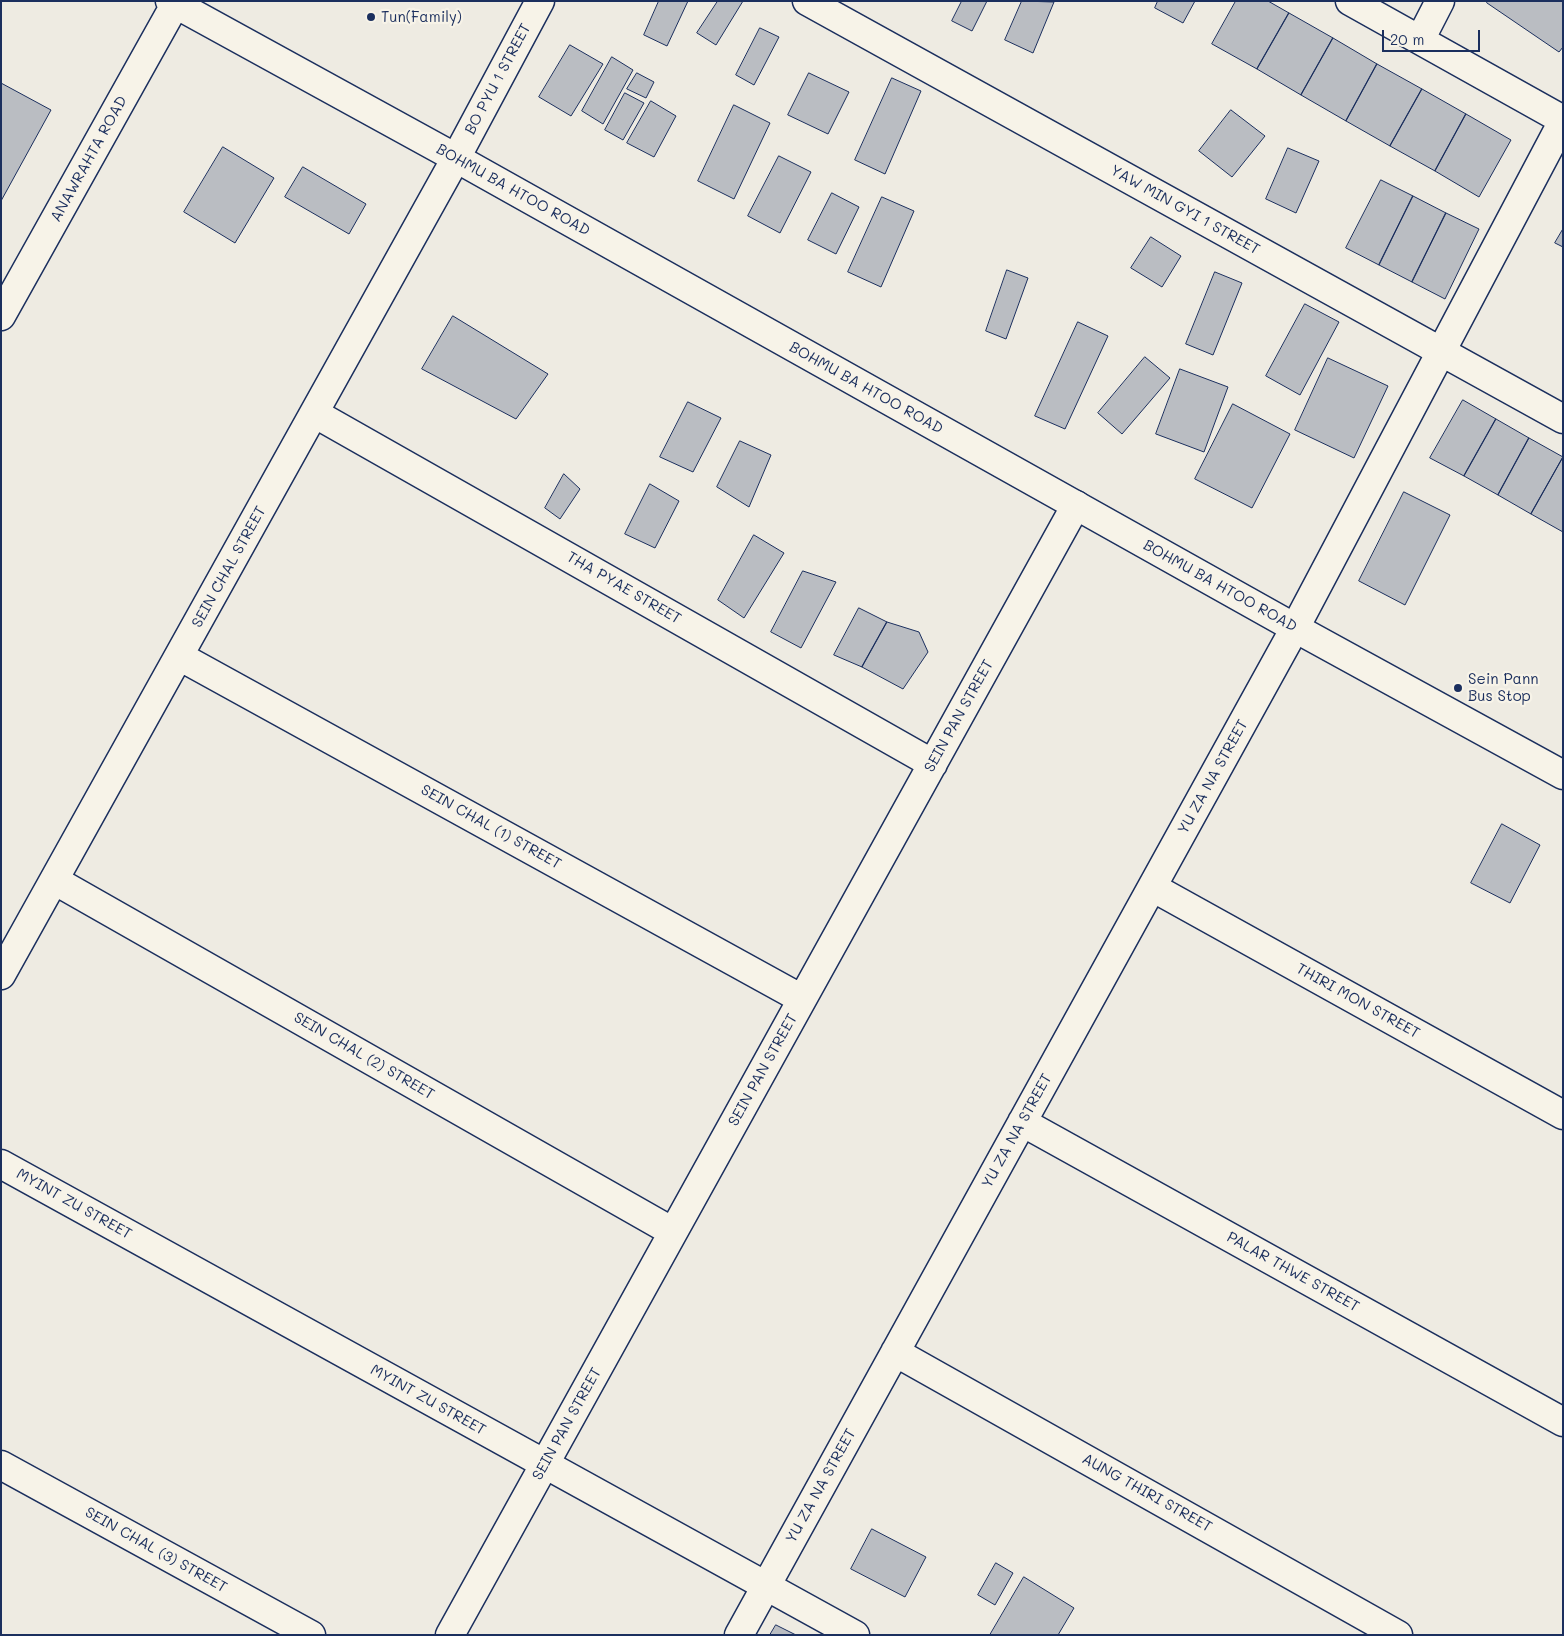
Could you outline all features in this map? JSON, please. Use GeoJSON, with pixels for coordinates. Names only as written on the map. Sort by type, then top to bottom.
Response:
{"type":"FeatureCollection","features":[{"type":"Feature","properties":{"kind":"street","name":"BO PYU 1 STREET"},"geometry":{"type":"LineString","coordinates":[[456,158],[540,1]]}},
{"type":"Feature","properties":{"kind":"street","name":"YAW MIN GYI 1 STREET"},"geometry":{"type":"LineString","coordinates":[[807,1],[1563,418]]}},
{"type":"Feature","properties":{"kind":"street"},"geometry":{"type":"LineString","coordinates":[[1350,1],[1563,120]]}},
{"type":"Feature","properties":{"kind":"street"},"geometry":{"type":"LineString","coordinates":[[1420,40],[1440,1]]}},
{"type":"Feature","properties":{"kind":"street","name":"BOHMU BA HTOO ROAD"},"geometry":{"type":"LineString","coordinates":[[174,2],[1295,628],[1563,775]]}},
{"type":"Feature","properties":{"kind":"street","name":"ANAWRAHTA ROAD"},"geometry":{"type":"LineString","coordinates":[[1,316],[174,2]]}},
{"type":"Feature","properties":{"kind":"street","name":"YU ZA NA STREET"},"geometry":{"type":"LineString","coordinates":[[739,1635],[1295,628],[1563,120]]}},
{"type":"Feature","properties":{"kind":"street","name":"SEIN CHAL STREET"},"geometry":{"type":"LineString","coordinates":[[1,975],[456,158]]}},
{"type":"Feature","properties":{"kind":"street","name":"THA PYAE STREET"},"geometry":{"type":"LineString","coordinates":[[314,413],[933,764]]}},
{"type":"Feature","properties":{"kind":"street","name":"SEIN PAN STREET"},"geometry":{"type":"LineString","coordinates":[[450,1635],[1076,505]]}},
{"type":"Feature","properties":{"kind":"street","name":"SEIN CHAL (1) STREET"},"geometry":{"type":"LineString","coordinates":[[179,656],[802,999]]}},
{"type":"Feature","properties":{"kind":"street","name":"SEIN CHAL (2) STREET"},"geometry":{"type":"LineString","coordinates":[[54,880],[673,1232]]}},
{"type":"Feature","properties":{"kind":"street","name":"THIRI MON STREET"},"geometry":{"type":"LineString","coordinates":[[1152,887],[1563,1115]]}},
{"type":"Feature","properties":{"kind":"street","name":"PALAR THWE STREET"},"geometry":{"type":"LineString","coordinates":[[1022,1122],[1563,1422]]}},
{"type":"Feature","properties":{"kind":"street","name":"MYINT ZU STREET"},"geometry":{"type":"LineString","coordinates":[[1,1164],[855,1635]]}},
{"type":"Feature","properties":{"kind":"street","name":"AUNG THIRI STREET"},"geometry":{"type":"LineString","coordinates":[[895,1352],[1398,1635]]}},
{"type":"Feature","properties":{"kind":"street","name":"SEIN CHAL (3) STREET"},"geometry":{"type":"LineString","coordinates":[[1,1465],[311,1635]]}},
{"type":"Feature","properties":{"kind":"building"},"geometry":{"type":"Polygon","coordinates":[[[659,1],[688,1],[667,46],[644,35],[659,1]]]}},
{"type":"Feature","properties":{"kind":"building"},"geometry":{"type":"Polygon","coordinates":[[[718,1],[743,1],[716,45],[697,33],[718,1]]]}},
{"type":"Feature","properties":{"kind":"building"},"geometry":{"type":"Polygon","coordinates":[[[962,1],[987,1],[972,31],[952,21],[962,1]]]}},
{"type":"Feature","properties":{"kind":"building"},"geometry":{"type":"Polygon","coordinates":[[[1022,1],[1054,2],[1033,53],[1005,40],[1022,1]]]}},
{"type":"Feature","properties":{"kind":"building"},"geometry":{"type":"Polygon","coordinates":[[[1158,1],[1195,1],[1183,23],[1155,8],[1158,1]]]}},
{"type":"Feature","properties":{"kind":"building"},"geometry":{"type":"Polygon","coordinates":[[[1236,1],[1268,1],[1289,13],[1257,69],[1212,44],[1236,1]]]}},
{"type":"Feature","properties":{"kind":"building"},"geometry":{"type":"Polygon","coordinates":[[[1487,1],[1563,1],[1563,47],[1559,52],[1487,3],[1487,1]]]}},
{"type":"Feature","properties":{"kind":"building"},"geometry":{"type":"Polygon","coordinates":[[[1289,13],[1333,38],[1301,95],[1257,69],[1289,13]]]}},
{"type":"Feature","properties":{"kind":"building"},"geometry":{"type":"Polygon","coordinates":[[[760,28],[779,37],[754,85],[736,75],[760,28]]]}},
{"type":"Feature","properties":{"kind":"building"},"geometry":{"type":"Polygon","coordinates":[[[1333,38],[1377,64],[1346,121],[1301,95],[1333,38]]]}},
{"type":"Feature","properties":{"kind":"building"},"geometry":{"type":"Polygon","coordinates":[[[570,45],[603,64],[571,116],[539,97],[570,45]]]}},
{"type":"Feature","properties":{"kind":"building"},"geometry":{"type":"Polygon","coordinates":[[[612,57],[633,70],[603,124],[582,111],[612,57]]]}},
{"type":"Feature","properties":{"kind":"building"},"geometry":{"type":"Polygon","coordinates":[[[1377,64],[1422,89],[1390,146],[1346,121],[1377,64]]]}},
{"type":"Feature","properties":{"kind":"building"},"geometry":{"type":"Polygon","coordinates":[[[637,73],[654,82],[646,98],[627,89],[637,73]]]}},
{"type":"Feature","properties":{"kind":"building"},"geometry":{"type":"Polygon","coordinates":[[[809,73],[849,92],[828,134],[788,115],[809,73]]]}},
{"type":"Feature","properties":{"kind":"building"},"geometry":{"type":"Polygon","coordinates":[[[892,78],[921,91],[885,174],[855,160],[892,78]]]}},
{"type":"Feature","properties":{"kind":"building"},"geometry":{"type":"Polygon","coordinates":[[[1,83],[51,110],[1,201],[1,83]]]}},
{"type":"Feature","properties":{"kind":"building"},"geometry":{"type":"Polygon","coordinates":[[[1422,89],[1466,114],[1435,171],[1390,146],[1422,89]]]}},
{"type":"Feature","properties":{"kind":"building"},"geometry":{"type":"Polygon","coordinates":[[[625,93],[644,103],[623,140],[605,130],[625,93]]]}},
{"type":"Feature","properties":{"kind":"building"},"geometry":{"type":"Polygon","coordinates":[[[651,101],[676,116],[654,157],[627,143],[651,101]]]}},
{"type":"Feature","properties":{"kind":"building"},"geometry":{"type":"Polygon","coordinates":[[[734,105],[770,123],[734,199],[698,181],[734,105]]]}},
{"type":"Feature","properties":{"kind":"building"},"geometry":{"type":"Polygon","coordinates":[[[1231,110],[1265,136],[1232,177],[1199,151],[1231,110]]]}},
{"type":"Feature","properties":{"kind":"building"},"geometry":{"type":"Polygon","coordinates":[[[1466,114],[1511,140],[1479,197],[1435,171],[1466,114]]]}},
{"type":"Feature","properties":{"kind":"building"},"geometry":{"type":"Polygon","coordinates":[[[223,147],[274,178],[235,243],[184,212],[223,147]]]}},
{"type":"Feature","properties":{"kind":"building"},"geometry":{"type":"Polygon","coordinates":[[[1288,148],[1319,161],[1296,213],[1266,199],[1288,148]]]}},
{"type":"Feature","properties":{"kind":"building"},"geometry":{"type":"Polygon","coordinates":[[[779,156],[811,172],[780,233],[748,216],[779,156]]]}},
{"type":"Feature","properties":{"kind":"building"},"geometry":{"type":"Polygon","coordinates":[[[303,167],[366,204],[349,234],[285,197],[303,167]]]}},
{"type":"Feature","properties":{"kind":"building"},"geometry":{"type":"Polygon","coordinates":[[[1381,180],[1413,196],[1379,265],[1346,248],[1381,180]]]}},
{"type":"Feature","properties":{"kind":"building"},"geometry":{"type":"Polygon","coordinates":[[[832,193],[859,207],[836,254],[808,240],[832,193]]]}},
{"type":"Feature","properties":{"kind":"building"},"geometry":{"type":"Polygon","coordinates":[[[1413,196],[1446,213],[1412,282],[1379,265],[1413,196]]]}},
{"type":"Feature","properties":{"kind":"building"},"geometry":{"type":"Polygon","coordinates":[[[882,197],[914,211],[881,287],[848,272],[882,197]]]}},
{"type":"Feature","properties":{"kind":"building"},"geometry":{"type":"Polygon","coordinates":[[[1446,213],[1479,229],[1445,299],[1412,282],[1446,213]]]}},
{"type":"Feature","properties":{"kind":"building"},"geometry":{"type":"Polygon","coordinates":[[[1563,229],[1563,247],[1555,243],[1563,229]]]}},
{"type":"Feature","properties":{"kind":"building"},"geometry":{"type":"Polygon","coordinates":[[[1151,237],[1181,256],[1162,287],[1131,268],[1151,237]]]}},
{"type":"Feature","properties":{"kind":"building"},"geometry":{"type":"Polygon","coordinates":[[[1007,270],[1028,278],[1006,339],[986,331],[1007,270]]]}},
{"type":"Feature","properties":{"kind":"building"},"geometry":{"type":"Polygon","coordinates":[[[1215,272],[1242,283],[1213,355],[1186,344],[1215,272]]]}},
{"type":"Feature","properties":{"kind":"building"},"geometry":{"type":"Polygon","coordinates":[[[1305,304],[1339,322],[1300,395],[1266,376],[1305,304]]]}},
{"type":"Feature","properties":{"kind":"building"},"geometry":{"type":"Polygon","coordinates":[[[453,316],[548,374],[516,419],[422,369],[453,316]]]}},
{"type":"Feature","properties":{"kind":"building"},"geometry":{"type":"Polygon","coordinates":[[[1078,322],[1108,336],[1065,429],[1035,416],[1078,322]]]}},
{"type":"Feature","properties":{"kind":"building"},"geometry":{"type":"Polygon","coordinates":[[[1145,357],[1170,378],[1122,434],[1098,413],[1145,357]]]}},
{"type":"Feature","properties":{"kind":"building"},"geometry":{"type":"Polygon","coordinates":[[[1328,358],[1388,386],[1354,458],[1295,430],[1328,358]]]}},
{"type":"Feature","properties":{"kind":"building"},"geometry":{"type":"Polygon","coordinates":[[[1180,369],[1228,387],[1204,452],[1156,434],[1180,369]]]}},
{"type":"Feature","properties":{"kind":"building"},"geometry":{"type":"Polygon","coordinates":[[[1463,400],[1496,419],[1464,476],[1430,458],[1463,400]]]}},
{"type":"Feature","properties":{"kind":"building"},"geometry":{"type":"Polygon","coordinates":[[[688,402],[721,418],[693,472],[660,457],[688,402]]]}},
{"type":"Feature","properties":{"kind":"building"},"geometry":{"type":"Polygon","coordinates":[[[1233,404],[1290,434],[1252,508],[1195,479],[1233,404]]]}},
{"type":"Feature","properties":{"kind":"building"},"geometry":{"type":"Polygon","coordinates":[[[1496,419],[1529,438],[1498,495],[1464,476],[1496,419]]]}},
{"type":"Feature","properties":{"kind":"building"},"geometry":{"type":"Polygon","coordinates":[[[1529,438],[1563,457],[1531,514],[1498,495],[1529,438]]]}},
{"type":"Feature","properties":{"kind":"building"},"geometry":{"type":"Polygon","coordinates":[[[740,441],[771,455],[749,507],[717,487],[740,441]]]}},
{"type":"Feature","properties":{"kind":"building"},"geometry":{"type":"Polygon","coordinates":[[[1563,457],[1563,532],[1531,514],[1563,457]]]}},
{"type":"Feature","properties":{"kind":"building"},"geometry":{"type":"Polygon","coordinates":[[[564,474],[580,489],[560,519],[545,508],[564,474]]]}},
{"type":"Feature","properties":{"kind":"building"},"geometry":{"type":"Polygon","coordinates":[[[650,484],[679,501],[655,548],[625,534],[650,484]]]}},
{"type":"Feature","properties":{"kind":"building"},"geometry":{"type":"Polygon","coordinates":[[[1404,492],[1450,515],[1405,605],[1359,581],[1404,492]]]}},
{"type":"Feature","properties":{"kind":"building"},"geometry":{"type":"Polygon","coordinates":[[[754,535],[784,553],[744,618],[718,600],[754,535]]]}},
{"type":"Feature","properties":{"kind":"building"},"geometry":{"type":"Polygon","coordinates":[[[803,571],[836,582],[801,648],[771,632],[803,571]]]}},
{"type":"Feature","properties":{"kind":"building"},"geometry":{"type":"Polygon","coordinates":[[[859,608],[887,622],[862,667],[834,655],[859,608]]]}},
{"type":"Feature","properties":{"kind":"building"},"geometry":{"type":"Polygon","coordinates":[[[887,622],[919,632],[928,652],[903,689],[862,667],[887,622]]]}},
{"type":"Feature","properties":{"kind":"building"},"geometry":{"type":"Polygon","coordinates":[[[1502,824],[1540,845],[1510,903],[1471,883],[1502,824]]]}},
{"type":"Feature","properties":{"kind":"building"},"geometry":{"type":"Polygon","coordinates":[[[872,1529],[926,1557],[905,1597],[851,1569],[872,1529]]]}},
{"type":"Feature","properties":{"kind":"building"},"geometry":{"type":"Polygon","coordinates":[[[996,1563],[1013,1573],[995,1605],[978,1595],[996,1563]]]}},
{"type":"Feature","properties":{"kind":"building"},"geometry":{"type":"Polygon","coordinates":[[[1024,1577],[1074,1608],[1058,1635],[990,1635],[1024,1577]]]}},
{"type":"Feature","properties":{"kind":"building"},"geometry":{"type":"Polygon","coordinates":[[[776,1625],[796,1635],[770,1635],[776,1625]]]}},
{"type":"Feature","properties":{"kind":"place","name":"Tun(Family)"},"geometry":{"type":"Point","coordinates":[371,17]}},
{"type":"Feature","properties":{"kind":"place","name":"Sein Pann Bus Stop"},"geometry":{"type":"Point","coordinates":[1458,688]}}]}
